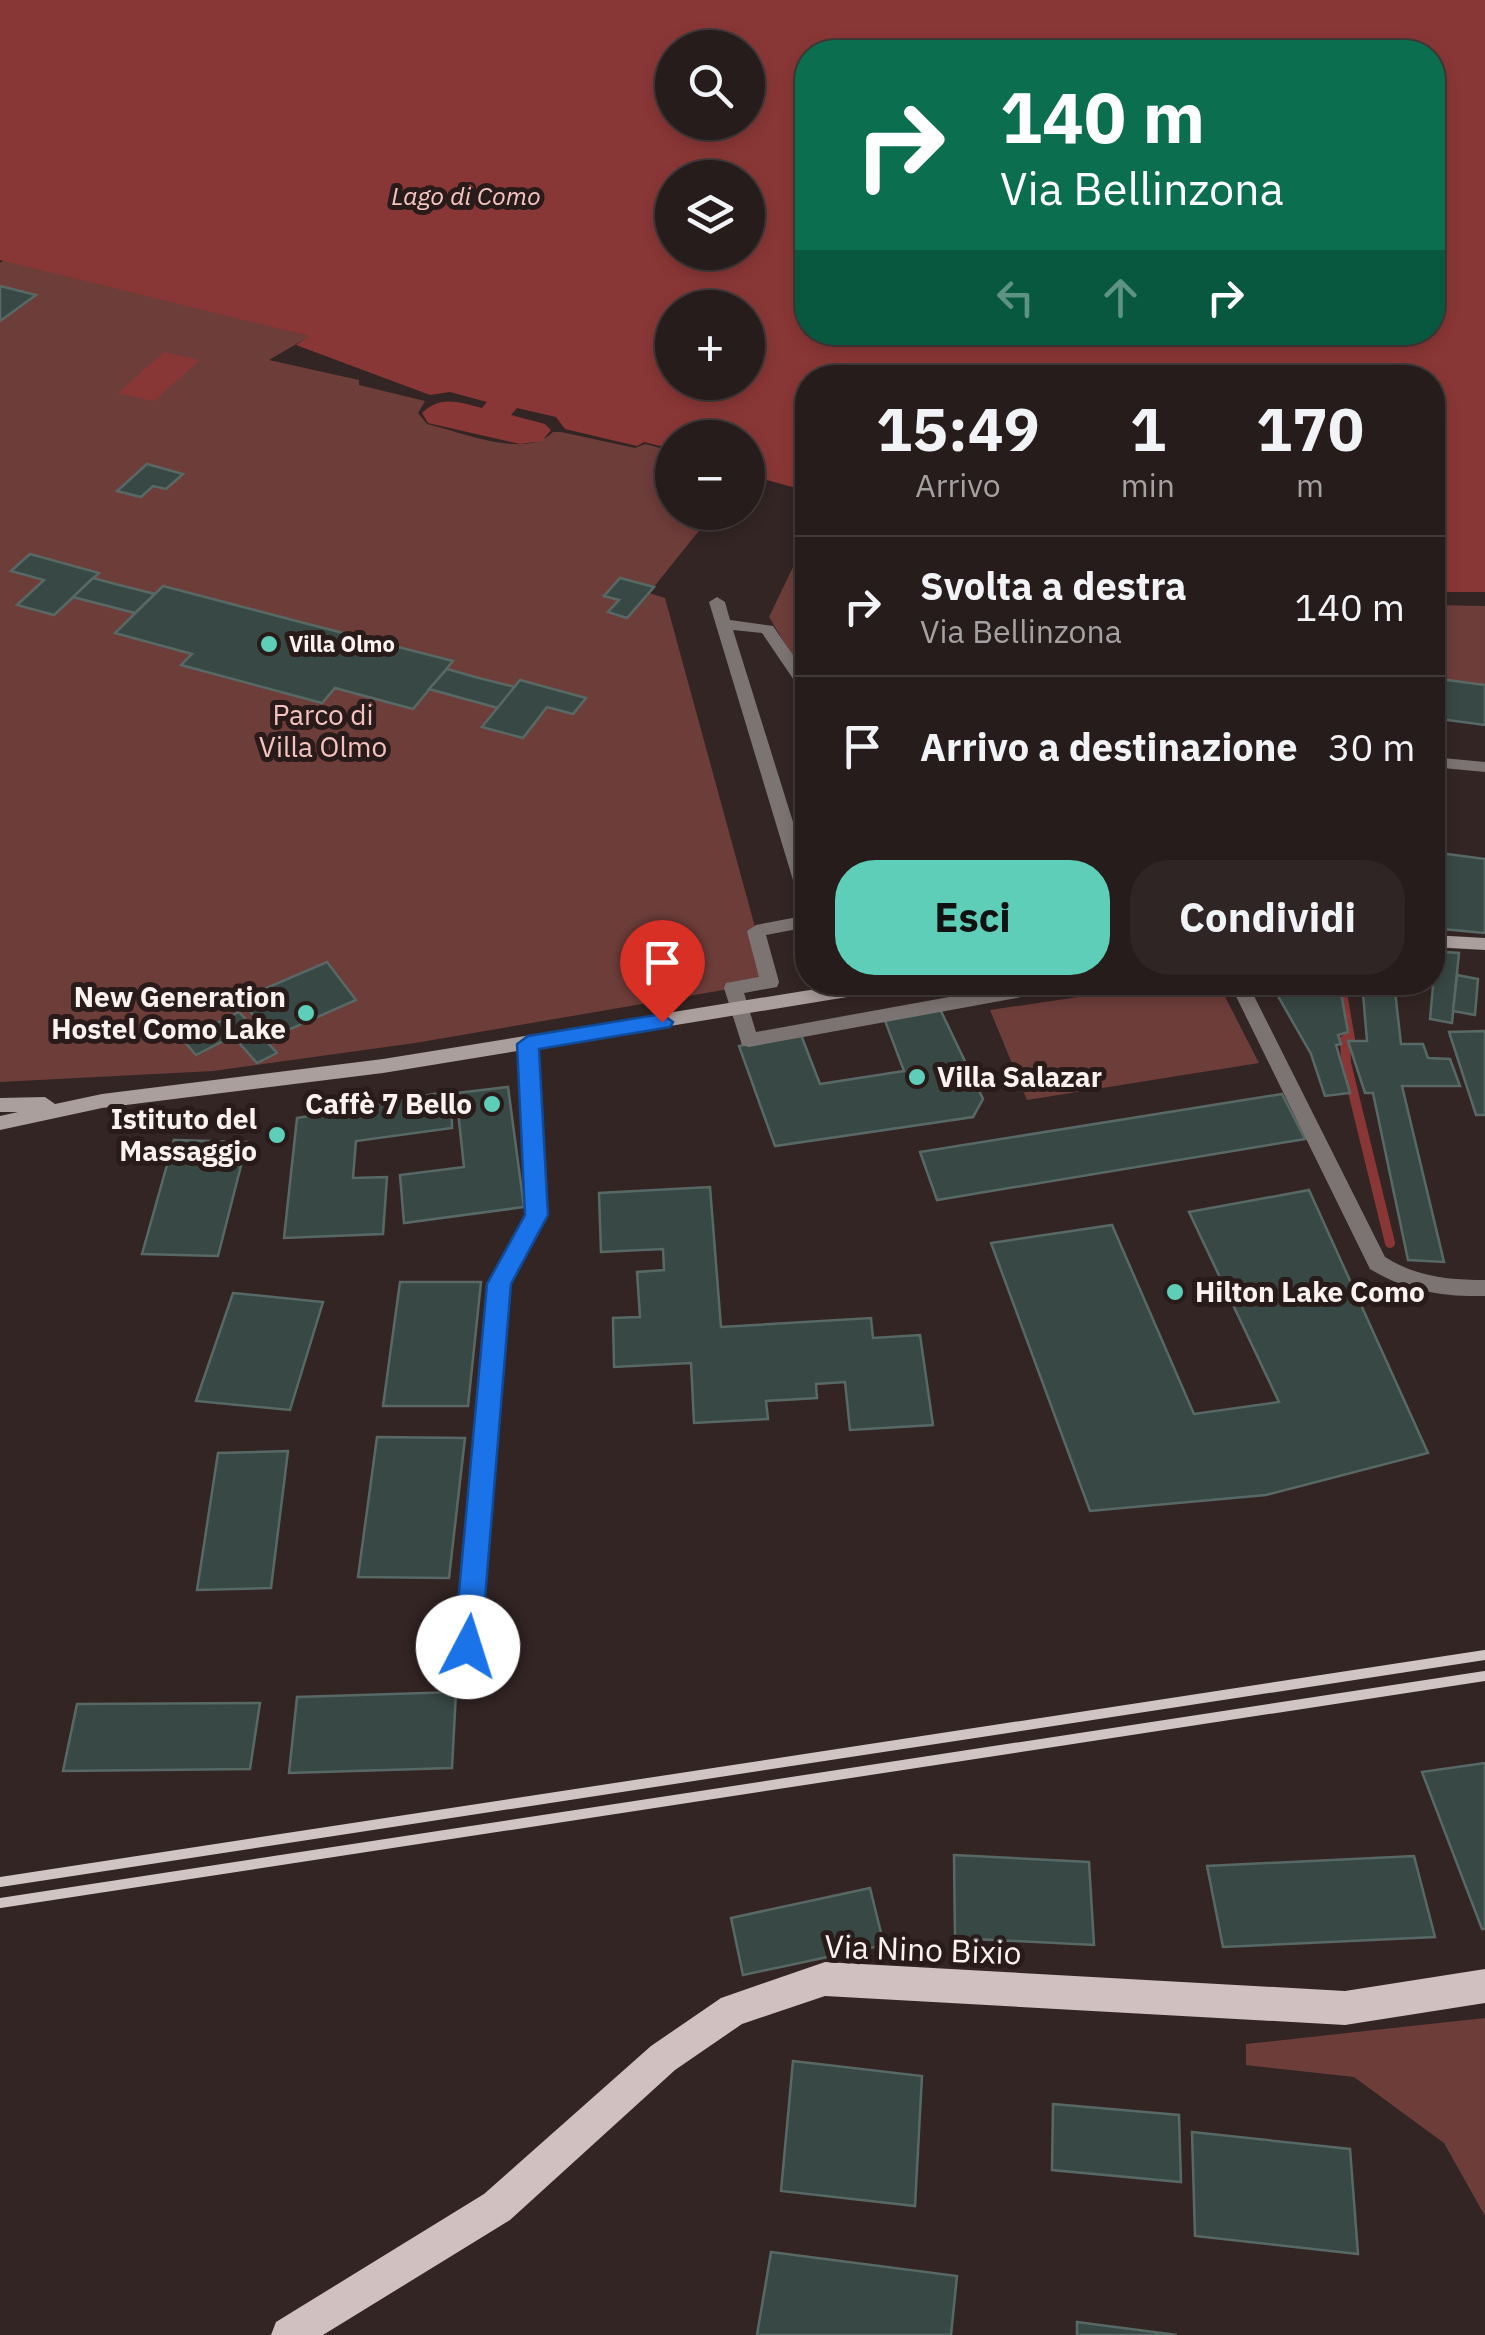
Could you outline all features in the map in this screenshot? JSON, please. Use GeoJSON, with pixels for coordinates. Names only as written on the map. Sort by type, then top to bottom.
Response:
{"type":"FeatureCollection","features":[{"type":"Feature","properties":{"kind":"main road"},"geometry":{"type":"LineString","coordinates":[[1445,942],[1485,944]]}},
{"type":"Feature","properties":{"kind":"main road"},"geometry":{"type":"LineString","coordinates":[[0,1106],[102,1101],[310,1076],[739,1010],[804,995]]}},
{"type":"Feature","properties":{"kind":"main road"},"geometry":{"type":"LineString","coordinates":[[0,1123],[102,1101]]}},
{"type":"Feature","properties":{"kind":"main road","name":"Via Nino Bixio"},"geometry":{"type":"LineString","coordinates":[[289,2335],[497,2207],[663,2058],[734,2010],[825,1979],[1345,2008],[1485,1986]]}},
{"type":"Feature","properties":{"kind":"street"},"geometry":{"type":"LineString","coordinates":[[716,602],[795,857]]}},
{"type":"Feature","properties":{"kind":"street"},"geometry":{"type":"LineString","coordinates":[[724,624],[767,628],[795,670]]}},
{"type":"Feature","properties":{"kind":"street"},"geometry":{"type":"LineString","coordinates":[[1445,763],[1485,767]]}},
{"type":"Feature","properties":{"kind":"street"},"geometry":{"type":"LineString","coordinates":[[795,924],[756,931],[770,982],[733,988],[749,1040],[999,995]]}},
{"type":"Feature","properties":{"kind":"street"},"geometry":{"type":"LineString","coordinates":[[1244,995],[1377,1263],[1400,1278],[1428,1287],[1485,1288]]}},
{"type":"Feature","properties":{"kind":"street"},"geometry":{"type":"LineString","coordinates":[[468,1647],[499,1284],[536,1215],[528,1044]]}},
{"type":"Feature","properties":{"kind":"green space","name":"Parco di Villa Olmo"},"geometry":{"type":"Polygon","coordinates":[[[4,260],[310,336],[269,360],[359,380],[359,385],[425,401],[418,413],[427,424],[510,444],[527,444],[561,432],[635,448],[645,444],[655,447],[655,530],[700,530],[649,593],[665,598],[770,982],[415,1043],[213,1071],[0,1082],[0,263],[4,260]]]}},
{"type":"Feature","properties":{"kind":"green space"},"geometry":{"type":"Polygon","coordinates":[[[795,563],[795,660],[769,617],[795,563]]]}},
{"type":"Feature","properties":{"kind":"green space"},"geometry":{"type":"Polygon","coordinates":[[[1445,605],[1485,606],[1485,685],[1445,680],[1445,605]]]}},
{"type":"Feature","properties":{"kind":"green space"},"geometry":{"type":"Polygon","coordinates":[[[1091,995],[1224,995],[1259,1063],[1027,1100],[990,1010],[1091,995]]]}},
{"type":"Feature","properties":{"kind":"green space"},"geometry":{"type":"Polygon","coordinates":[[[1485,2018],[1485,2216],[1444,2143],[1354,2077],[1246,2065],[1246,2044],[1485,2018]]]}},
{"type":"Feature","properties":{"kind":"water","name":"Lago di Como"},"geometry":{"type":"Polygon","coordinates":[[[0,0],[1485,0],[1485,592],[1445,592],[1445,365],[795,365],[795,488],[765,480],[765,420],[655,420],[655,445],[644,442],[637,446],[565,429],[556,417],[517,408],[511,415],[545,424],[551,430],[542,441],[520,444],[428,423],[422,413],[436,404],[450,402],[482,408],[487,402],[450,392],[430,395],[296,345],[309,336],[0,260],[0,0]]]}},
{"type":"Feature","properties":{"kind":"water"},"geometry":{"type":"Polygon","coordinates":[[[164,352],[200,360],[154,401],[118,393],[164,352]]]}},
{"type":"Feature","properties":{"kind":"building"},"geometry":{"type":"Polygon","coordinates":[[[0,286],[36,295],[0,321],[0,286]]]}},
{"type":"Feature","properties":{"kind":"building"},"geometry":{"type":"Polygon","coordinates":[[[147,464],[183,474],[166,489],[153,486],[141,497],[117,491],[147,464]]]}},
{"type":"Feature","properties":{"kind":"building"},"geometry":{"type":"Polygon","coordinates":[[[30,554],[99,573],[54,615],[17,605],[44,580],[11,571],[30,554]]]}},
{"type":"Feature","properties":{"kind":"building"},"geometry":{"type":"Polygon","coordinates":[[[93,578],[155,594],[135,613],[73,597],[93,578]]]}},
{"type":"Feature","properties":{"kind":"building"},"geometry":{"type":"Polygon","coordinates":[[[620,578],[654,587],[627,618],[608,612],[619,600],[604,596],[620,578]]]}},
{"type":"Feature","properties":{"kind":"building","name":"Villa Olmo"},"geometry":{"type":"Polygon","coordinates":[[[163,586],[453,661],[413,709],[335,688],[322,703],[181,665],[192,654],[115,633],[163,586]]]}},
{"type":"Feature","properties":{"kind":"building"},"geometry":{"type":"Polygon","coordinates":[[[447,669],[515,687],[498,708],[429,689],[447,669]]]}},
{"type":"Feature","properties":{"kind":"building"},"geometry":{"type":"Polygon","coordinates":[[[520,680],[586,698],[573,714],[547,707],[523,738],[482,727],[520,680]]]}},
{"type":"Feature","properties":{"kind":"building"},"geometry":{"type":"Polygon","coordinates":[[[1445,680],[1485,685],[1485,725],[1445,720],[1445,680]]]}},
{"type":"Feature","properties":{"kind":"building"},"geometry":{"type":"Polygon","coordinates":[[[1445,854],[1485,859],[1485,933],[1445,929],[1445,854]]]}},
{"type":"Feature","properties":{"kind":"building"},"geometry":{"type":"Polygon","coordinates":[[[1445,952],[1459,953],[1452,1023],[1430,1019],[1432,995],[1445,995],[1445,952]]]}},
{"type":"Feature","properties":{"kind":"building"},"geometry":{"type":"Polygon","coordinates":[[[327,962],[356,1000],[270,1038],[241,999],[327,962]]]}},
{"type":"Feature","properties":{"kind":"building"},"geometry":{"type":"Polygon","coordinates":[[[1457,975],[1478,979],[1475,1015],[1453,1011],[1457,975]]]}},
{"type":"Feature","properties":{"kind":"building"},"geometry":{"type":"Polygon","coordinates":[[[1277,995],[1341,995],[1348,1032],[1338,1035],[1341,1044],[1336,1045],[1350,1093],[1325,1096],[1311,1054],[1277,995]]]}},
{"type":"Feature","properties":{"kind":"building"},"geometry":{"type":"Polygon","coordinates":[[[1363,995],[1395,995],[1401,1044],[1423,1044],[1428,1058],[1450,1059],[1460,1086],[1402,1086],[1444,1262],[1408,1260],[1373,1093],[1365,1093],[1348,1041],[1367,1041],[1363,995]]]}},
{"type":"Feature","properties":{"kind":"building","name":"Villa Salazar"},"geometry":{"type":"Polygon","coordinates":[[[939,1007],[983,1099],[973,1117],[775,1146],[739,1046],[801,1035],[820,1084],[904,1071],[884,1018],[939,1007]]]}},
{"type":"Feature","properties":{"kind":"building"},"geometry":{"type":"Polygon","coordinates":[[[239,1012],[277,1053],[257,1063],[233,1036],[196,1055],[183,1040],[239,1012]]]}},
{"type":"Feature","properties":{"kind":"building"},"geometry":{"type":"Polygon","coordinates":[[[1485,1031],[1485,1115],[1476,1115],[1449,1032],[1485,1031]]]}},
{"type":"Feature","properties":{"kind":"building"},"geometry":{"type":"Polygon","coordinates":[[[508,1087],[524,1207],[404,1223],[400,1175],[464,1167],[456,1093],[508,1087]]]}},
{"type":"Feature","properties":{"kind":"building"},"geometry":{"type":"Polygon","coordinates":[[[451,1091],[452,1128],[356,1141],[353,1178],[387,1177],[383,1234],[284,1238],[297,1118],[451,1091]]]}},
{"type":"Feature","properties":{"kind":"building"},"geometry":{"type":"Polygon","coordinates":[[[1282,1094],[1305,1139],[937,1200],[920,1152],[1282,1094]]]}},
{"type":"Feature","properties":{"kind":"building"},"geometry":{"type":"Polygon","coordinates":[[[174,1140],[247,1142],[218,1256],[142,1254],[174,1140]]]}},
{"type":"Feature","properties":{"kind":"building"},"geometry":{"type":"Polygon","coordinates":[[[710,1187],[721,1327],[871,1318],[873,1338],[920,1335],[933,1425],[850,1430],[845,1382],[816,1384],[817,1398],[766,1401],[768,1419],[694,1423],[691,1363],[614,1367],[613,1318],[640,1317],[637,1272],[664,1270],[663,1249],[601,1252],[599,1193],[710,1187]]]}},
{"type":"Feature","properties":{"kind":"building"},"geometry":{"type":"Polygon","coordinates":[[[1309,1190],[1428,1453],[1266,1495],[1090,1511],[991,1243],[1112,1225],[1194,1414],[1279,1402],[1189,1212],[1309,1190]]]}},
{"type":"Feature","properties":{"kind":"building"},"geometry":{"type":"Polygon","coordinates":[[[400,1282],[481,1282],[468,1406],[383,1406],[400,1282]]]}},
{"type":"Feature","properties":{"kind":"building"},"geometry":{"type":"Polygon","coordinates":[[[233,1293],[323,1302],[290,1410],[196,1401],[233,1293]]]}},
{"type":"Feature","properties":{"kind":"building"},"geometry":{"type":"Polygon","coordinates":[[[377,1437],[465,1438],[449,1578],[358,1577],[377,1437]]]}},
{"type":"Feature","properties":{"kind":"building"},"geometry":{"type":"Polygon","coordinates":[[[288,1451],[271,1588],[197,1590],[218,1453],[288,1451]]]}},
{"type":"Feature","properties":{"kind":"building"},"geometry":{"type":"Polygon","coordinates":[[[456,1692],[452,1768],[289,1773],[297,1697],[456,1692]]]}},
{"type":"Feature","properties":{"kind":"building"},"geometry":{"type":"Polygon","coordinates":[[[260,1703],[250,1769],[63,1771],[77,1704],[260,1703]]]}},
{"type":"Feature","properties":{"kind":"building"},"geometry":{"type":"Polygon","coordinates":[[[1485,1763],[1485,1929],[1482,1929],[1422,1772],[1485,1763]]]}},
{"type":"Feature","properties":{"kind":"building"},"geometry":{"type":"Polygon","coordinates":[[[954,1855],[1089,1862],[1094,1945],[955,1938],[954,1855]]]}},
{"type":"Feature","properties":{"kind":"building"},"geometry":{"type":"Polygon","coordinates":[[[1414,1856],[1435,1937],[1223,1947],[1207,1866],[1414,1856]]]}},
{"type":"Feature","properties":{"kind":"building"},"geometry":{"type":"Polygon","coordinates":[[[870,1888],[884,1945],[743,1975],[731,1918],[870,1888]]]}},
{"type":"Feature","properties":{"kind":"building"},"geometry":{"type":"Polygon","coordinates":[[[793,2061],[922,2076],[915,2206],[781,2191],[793,2061]]]}},
{"type":"Feature","properties":{"kind":"building"},"geometry":{"type":"Polygon","coordinates":[[[1053,2104],[1179,2115],[1181,2182],[1052,2170],[1053,2104]]]}},
{"type":"Feature","properties":{"kind":"building"},"geometry":{"type":"Polygon","coordinates":[[[1192,2132],[1350,2149],[1358,2254],[1195,2236],[1192,2132]]]}},
{"type":"Feature","properties":{"kind":"building"},"geometry":{"type":"Polygon","coordinates":[[[771,2252],[957,2276],[951,2335],[757,2335],[771,2252]]]}},
{"type":"Feature","properties":{"kind":"building"},"geometry":{"type":"Polygon","coordinates":[[[1077,2322],[1177,2335],[1077,2335],[1077,2322]]]}},
{"type":"Feature","properties":{"kind":"waterway"},"geometry":{"type":"LineString","coordinates":[[1342,995],[1350,1039],[1345,1040],[1346,1063],[1390,1243]]}},
{"type":"Feature","properties":{"kind":"railway"},"geometry":{"type":"LineString","coordinates":[[0,1882],[1485,1655]]}},
{"type":"Feature","properties":{"kind":"railway"},"geometry":{"type":"LineString","coordinates":[[0,1903],[1485,1676]]}},
{"type":"Feature","properties":{"kind":"place","name":"Villa Olmo"},"geometry":{"type":"Point","coordinates":[269,644]}},
{"type":"Feature","properties":{"kind":"place","name":"New Generation Hostel Como Lake"},"geometry":{"type":"Point","coordinates":[306,1013]}},
{"type":"Feature","properties":{"kind":"place","name":"Villa Salazar"},"geometry":{"type":"Point","coordinates":[917,1077]}},
{"type":"Feature","properties":{"kind":"place","name":"Caffè 7 Bello"},"geometry":{"type":"Point","coordinates":[492,1104]}},
{"type":"Feature","properties":{"kind":"place","name":"Istituto del Massaggio"},"geometry":{"type":"Point","coordinates":[277,1135]}},
{"type":"Feature","properties":{"kind":"place","name":"Hilton Lake Como"},"geometry":{"type":"Point","coordinates":[1175,1292]}},
{"type":"Feature","properties":{"kind":"route"},"geometry":{"type":"LineString","coordinates":[[468,1647],[499,1284],[536,1215],[528,1044],[662,1022]]}}]}
